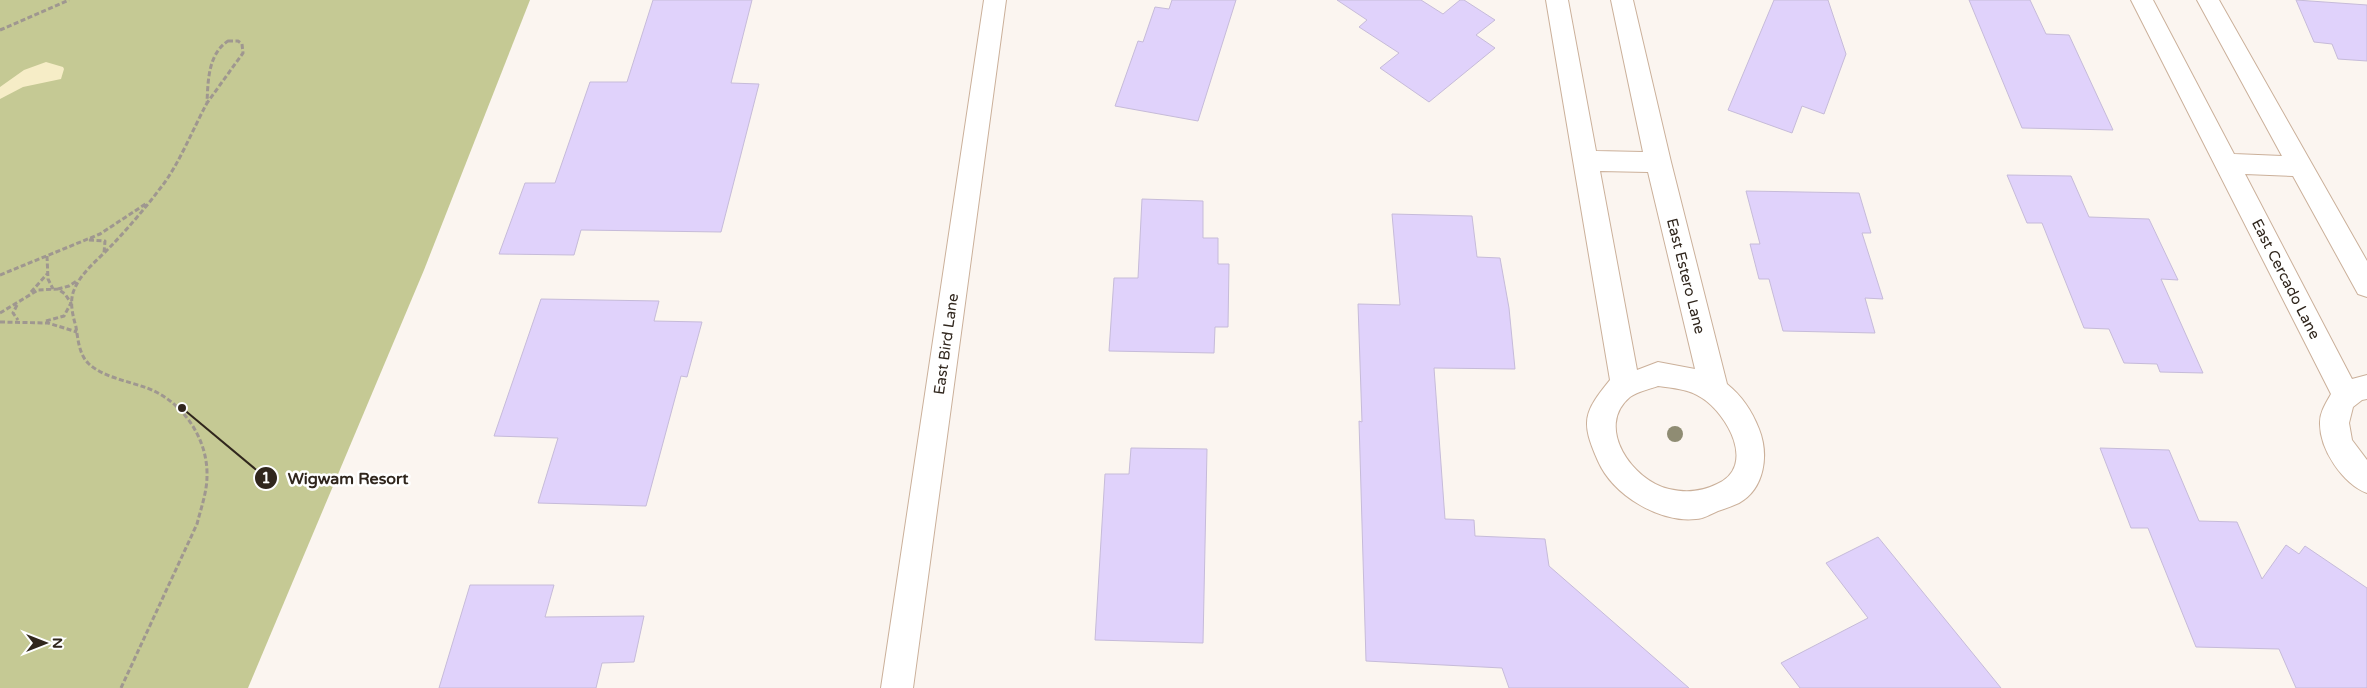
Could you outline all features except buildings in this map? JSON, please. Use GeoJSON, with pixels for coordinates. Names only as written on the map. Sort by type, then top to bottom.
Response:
{"type":"FeatureCollection","features":[{"type":"Feature","properties":{"kind":"street","name":"East Bird Lane"},"geometry":{"type":"LineString","coordinates":[[897,688],[995,0]]}},
{"type":"Feature","properties":{"kind":"street"},"geometry":{"type":"LineString","coordinates":[[1557,0],[1625,383]]}},
{"type":"Feature","properties":{"kind":"street","name":"East Estero Lane"},"geometry":{"type":"LineString","coordinates":[[1622,0],[1658,162],[1714,390]]}},
{"type":"Feature","properties":{"kind":"street","name":"East Cercado Lane"},"geometry":{"type":"LineString","coordinates":[[2142,0],[2227,164],[2356,391]]}},
{"type":"Feature","properties":{"kind":"street"},"geometry":{"type":"LineString","coordinates":[[2208,0],[2367,286]]}},
{"type":"Feature","properties":{"kind":"street"},"geometry":{"type":"LineString","coordinates":[[1586,161],[1658,162]]}},
{"type":"Feature","properties":{"kind":"street"},"geometry":{"type":"LineString","coordinates":[[2227,164],[2301,166]]}},
{"type":"Feature","properties":{"kind":"street"},"geometry":{"type":"LineString","coordinates":[[1658,374],[1678,376],[1697,381],[1714,390],[1733,408],[1746,428],[1752,450],[1749,471],[1738,488],[1719,501],[1696,506],[1670,504],[1645,494],[1624,478],[1608,458],[1600,436],[1601,416],[1609,397],[1625,383],[1640,377],[1658,374]]}},
{"type":"Feature","properties":{"kind":"street"},"geometry":{"type":"LineString","coordinates":[[2356,391],[2337,407],[2334,422],[2338,444],[2355,469],[2367,480]]}},
{"type":"Feature","properties":{"kind":"path"},"geometry":{"type":"LineString","coordinates":[[0,30],[68,0]]}},
{"type":"Feature","properties":{"kind":"path"},"geometry":{"type":"LineString","coordinates":[[25,296],[38,290],[69,286],[81,278],[101,258],[151,200],[173,168],[208,103],[243,53],[242,44],[238,41],[228,41],[219,48],[210,70],[208,103]]}},
{"type":"Feature","properties":{"kind":"path"},"geometry":{"type":"LineString","coordinates":[[0,275],[83,241],[119,222],[151,200]]}},
{"type":"Feature","properties":{"kind":"path"},"geometry":{"type":"LineString","coordinates":[[83,241],[99,239],[105,241],[106,248],[101,258]]}},
{"type":"Feature","properties":{"kind":"path"},"geometry":{"type":"LineString","coordinates":[[47,256],[49,283],[65,294],[71,303],[84,358],[89,364],[101,371],[154,390],[168,400],[196,428],[204,445],[207,466],[202,508],[191,539],[121,688]]}},
{"type":"Feature","properties":{"kind":"path"},"geometry":{"type":"LineString","coordinates":[[0,313],[19,302],[42,282],[48,272]]}},
{"type":"Feature","properties":{"kind":"path"},"geometry":{"type":"LineString","coordinates":[[46,321],[64,316],[71,303],[73,291],[81,278]]}},
{"type":"Feature","properties":{"kind":"path"},"geometry":{"type":"LineString","coordinates":[[19,302],[13,313],[19,321]]}},
{"type":"Feature","properties":{"kind":"path"},"geometry":{"type":"LineString","coordinates":[[0,322],[46,321],[57,323],[77,332]]}},
{"type":"Feature","properties":{"kind":"green space"},"geometry":{"type":"Polygon","coordinates":[[[0,0],[530,0],[424,270],[248,688],[0,688],[0,0]]]}},
{"type":"Feature","properties":{"kind":"sand"},"geometry":{"type":"Polygon","coordinates":[[[46,62],[63,67],[61,79],[23,87],[0,99],[0,87],[24,70],[46,62]]]}},
{"type":"Feature","properties":{"kind":"place","name":"Wigwam Resort"},"geometry":{"type":"Point","coordinates":[182,408]}}]}
